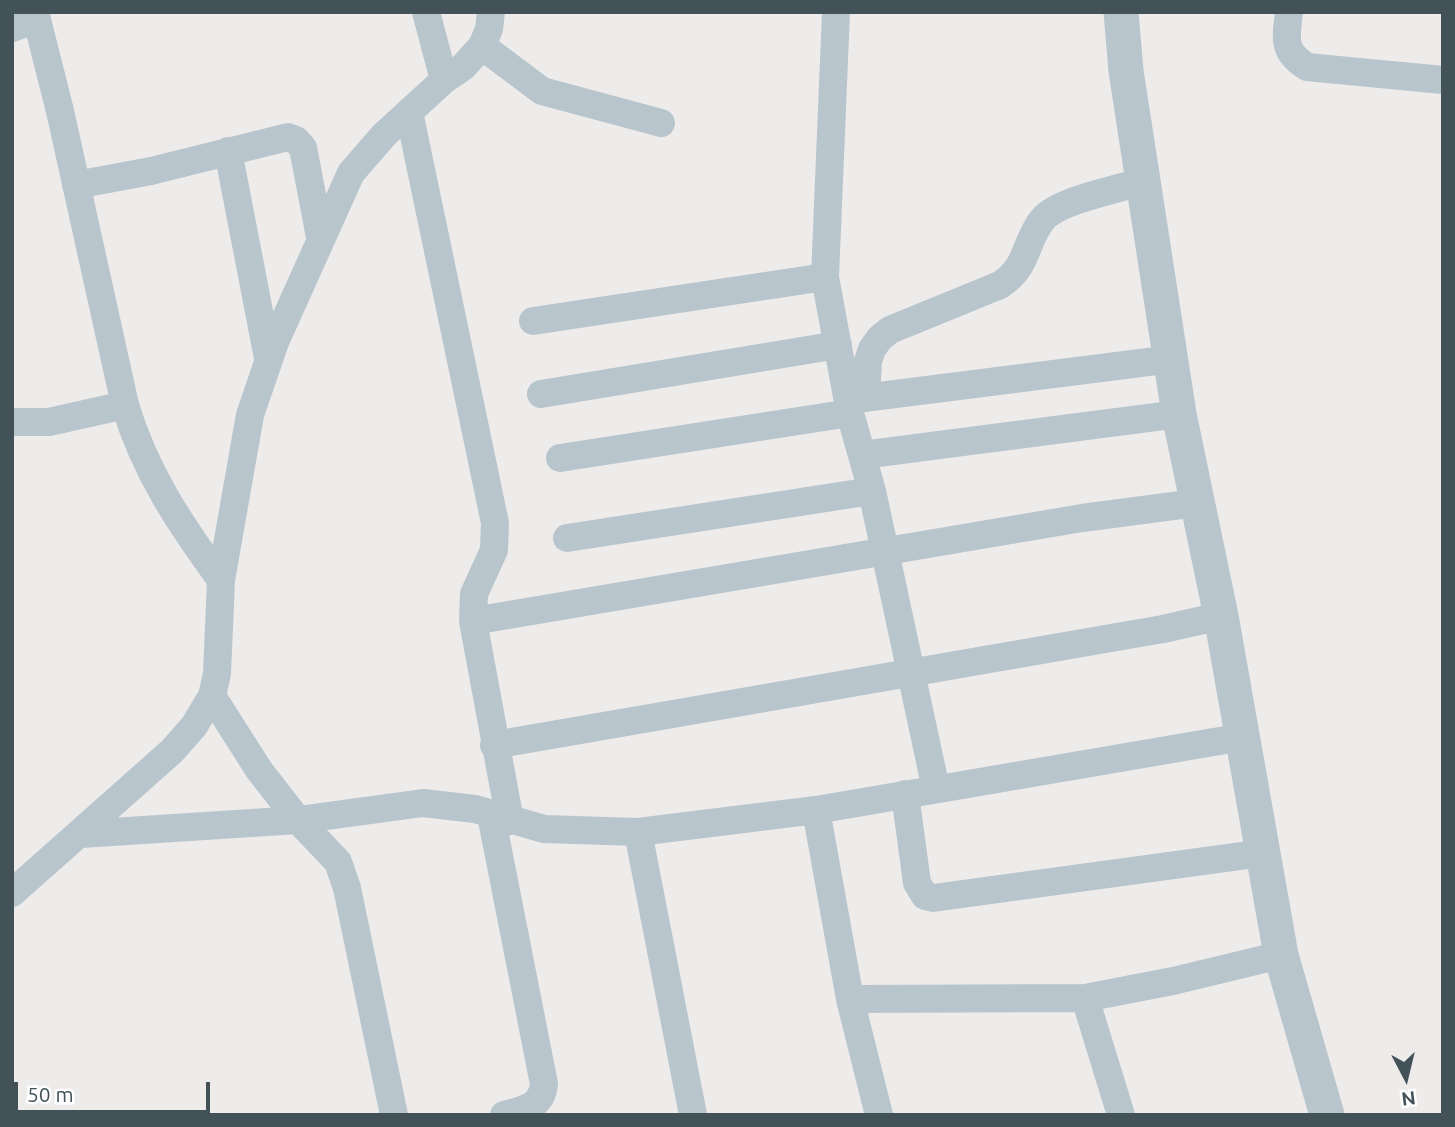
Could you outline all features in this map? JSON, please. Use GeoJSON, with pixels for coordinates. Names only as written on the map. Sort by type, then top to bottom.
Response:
{"type":"FeatureCollection","features":[{"type":"Feature","properties":{"kind":"street"},"geometry":{"type":"LineString","coordinates":[[426,12],[444,80]]}},
{"type":"Feature","properties":{"kind":"street"},"geometry":{"type":"LineString","coordinates":[[12,893],[172,751],[194,726],[212,696],[216,674],[221,580],[250,415],[268,358],[351,173],[409,112],[444,80],[463,67],[482,46],[489,29],[491,12]]}},
{"type":"Feature","properties":{"kind":"street"},"geometry":{"type":"LineString","coordinates":[[836,12],[825,277],[838,345],[855,403],[862,455],[936,789]]}},
{"type":"Feature","properties":{"kind":"street"},"geometry":{"type":"LineString","coordinates":[[1121,12],[1179,414],[1221,616],[1281,955],[1327,1115]]}},
{"type":"Feature","properties":{"kind":"street"},"geometry":{"type":"LineString","coordinates":[[1289,12],[1286,42],[1292,58],[1307,67],[1443,80]]}},
{"type":"Feature","properties":{"kind":"street"},"geometry":{"type":"LineString","coordinates":[[28,20],[76,185],[125,405],[138,447],[160,491],[221,580]]}},
{"type":"Feature","properties":{"kind":"street"},"geometry":{"type":"LineString","coordinates":[[482,46],[542,91],[661,123]]}},
{"type":"Feature","properties":{"kind":"street"},"geometry":{"type":"LineString","coordinates":[[409,112],[495,523],[494,550],[474,594],[473,621],[494,745],[500,818],[544,1084],[540,1100],[514,1113]]}},
{"type":"Feature","properties":{"kind":"street"},"geometry":{"type":"LineString","coordinates":[[76,185],[150,171],[288,137],[296,140],[303,148],[320,237]]}},
{"type":"Feature","properties":{"kind":"street"},"geometry":{"type":"LineString","coordinates":[[228,151],[268,358]]}},
{"type":"Feature","properties":{"kind":"street"},"geometry":{"type":"LineString","coordinates":[[855,403],[872,349],[890,330],[1000,285],[1014,276],[1042,220],[1057,208],[1144,181]]}},
{"type":"Feature","properties":{"kind":"street"},"geometry":{"type":"LineString","coordinates":[[533,321],[825,277]]}},
{"type":"Feature","properties":{"kind":"street"},"geometry":{"type":"LineString","coordinates":[[541,394],[838,345]]}},
{"type":"Feature","properties":{"kind":"street"},"geometry":{"type":"LineString","coordinates":[[560,458],[855,403],[1172,359]]}},
{"type":"Feature","properties":{"kind":"street"},"geometry":{"type":"LineString","coordinates":[[12,422],[49,422],[125,405]]}},
{"type":"Feature","properties":{"kind":"street"},"geometry":{"type":"LineString","coordinates":[[862,455],[1179,414]]}},
{"type":"Feature","properties":{"kind":"street"},"geometry":{"type":"LineString","coordinates":[[567,538],[872,491]]}},
{"type":"Feature","properties":{"kind":"street"},"geometry":{"type":"LineString","coordinates":[[473,621],[1082,518],[1196,503]]}},
{"type":"Feature","properties":{"kind":"street"},"geometry":{"type":"LineString","coordinates":[[494,745],[1163,629],[1221,616]]}},
{"type":"Feature","properties":{"kind":"street"},"geometry":{"type":"LineString","coordinates":[[212,696],[259,770],[298,820],[325,845],[338,862],[347,888],[394,1115]]}},
{"type":"Feature","properties":{"kind":"street"},"geometry":{"type":"LineString","coordinates":[[81,834],[298,820],[423,803],[453,804],[544,829],[638,832],[816,810],[1243,737]]}},
{"type":"Feature","properties":{"kind":"street"},"geometry":{"type":"LineString","coordinates":[[905,794],[917,883],[925,896],[933,898],[1263,853]]}},
{"type":"Feature","properties":{"kind":"street"},"geometry":{"type":"LineString","coordinates":[[816,810],[850,999],[879,1115]]}},
{"type":"Feature","properties":{"kind":"street"},"geometry":{"type":"LineString","coordinates":[[638,832],[693,1115]]}},
{"type":"Feature","properties":{"kind":"street"},"geometry":{"type":"LineString","coordinates":[[850,999],[1085,998],[1281,955]]}},
{"type":"Feature","properties":{"kind":"street"},"geometry":{"type":"LineString","coordinates":[[1085,998],[1122,1115]]}}]}
